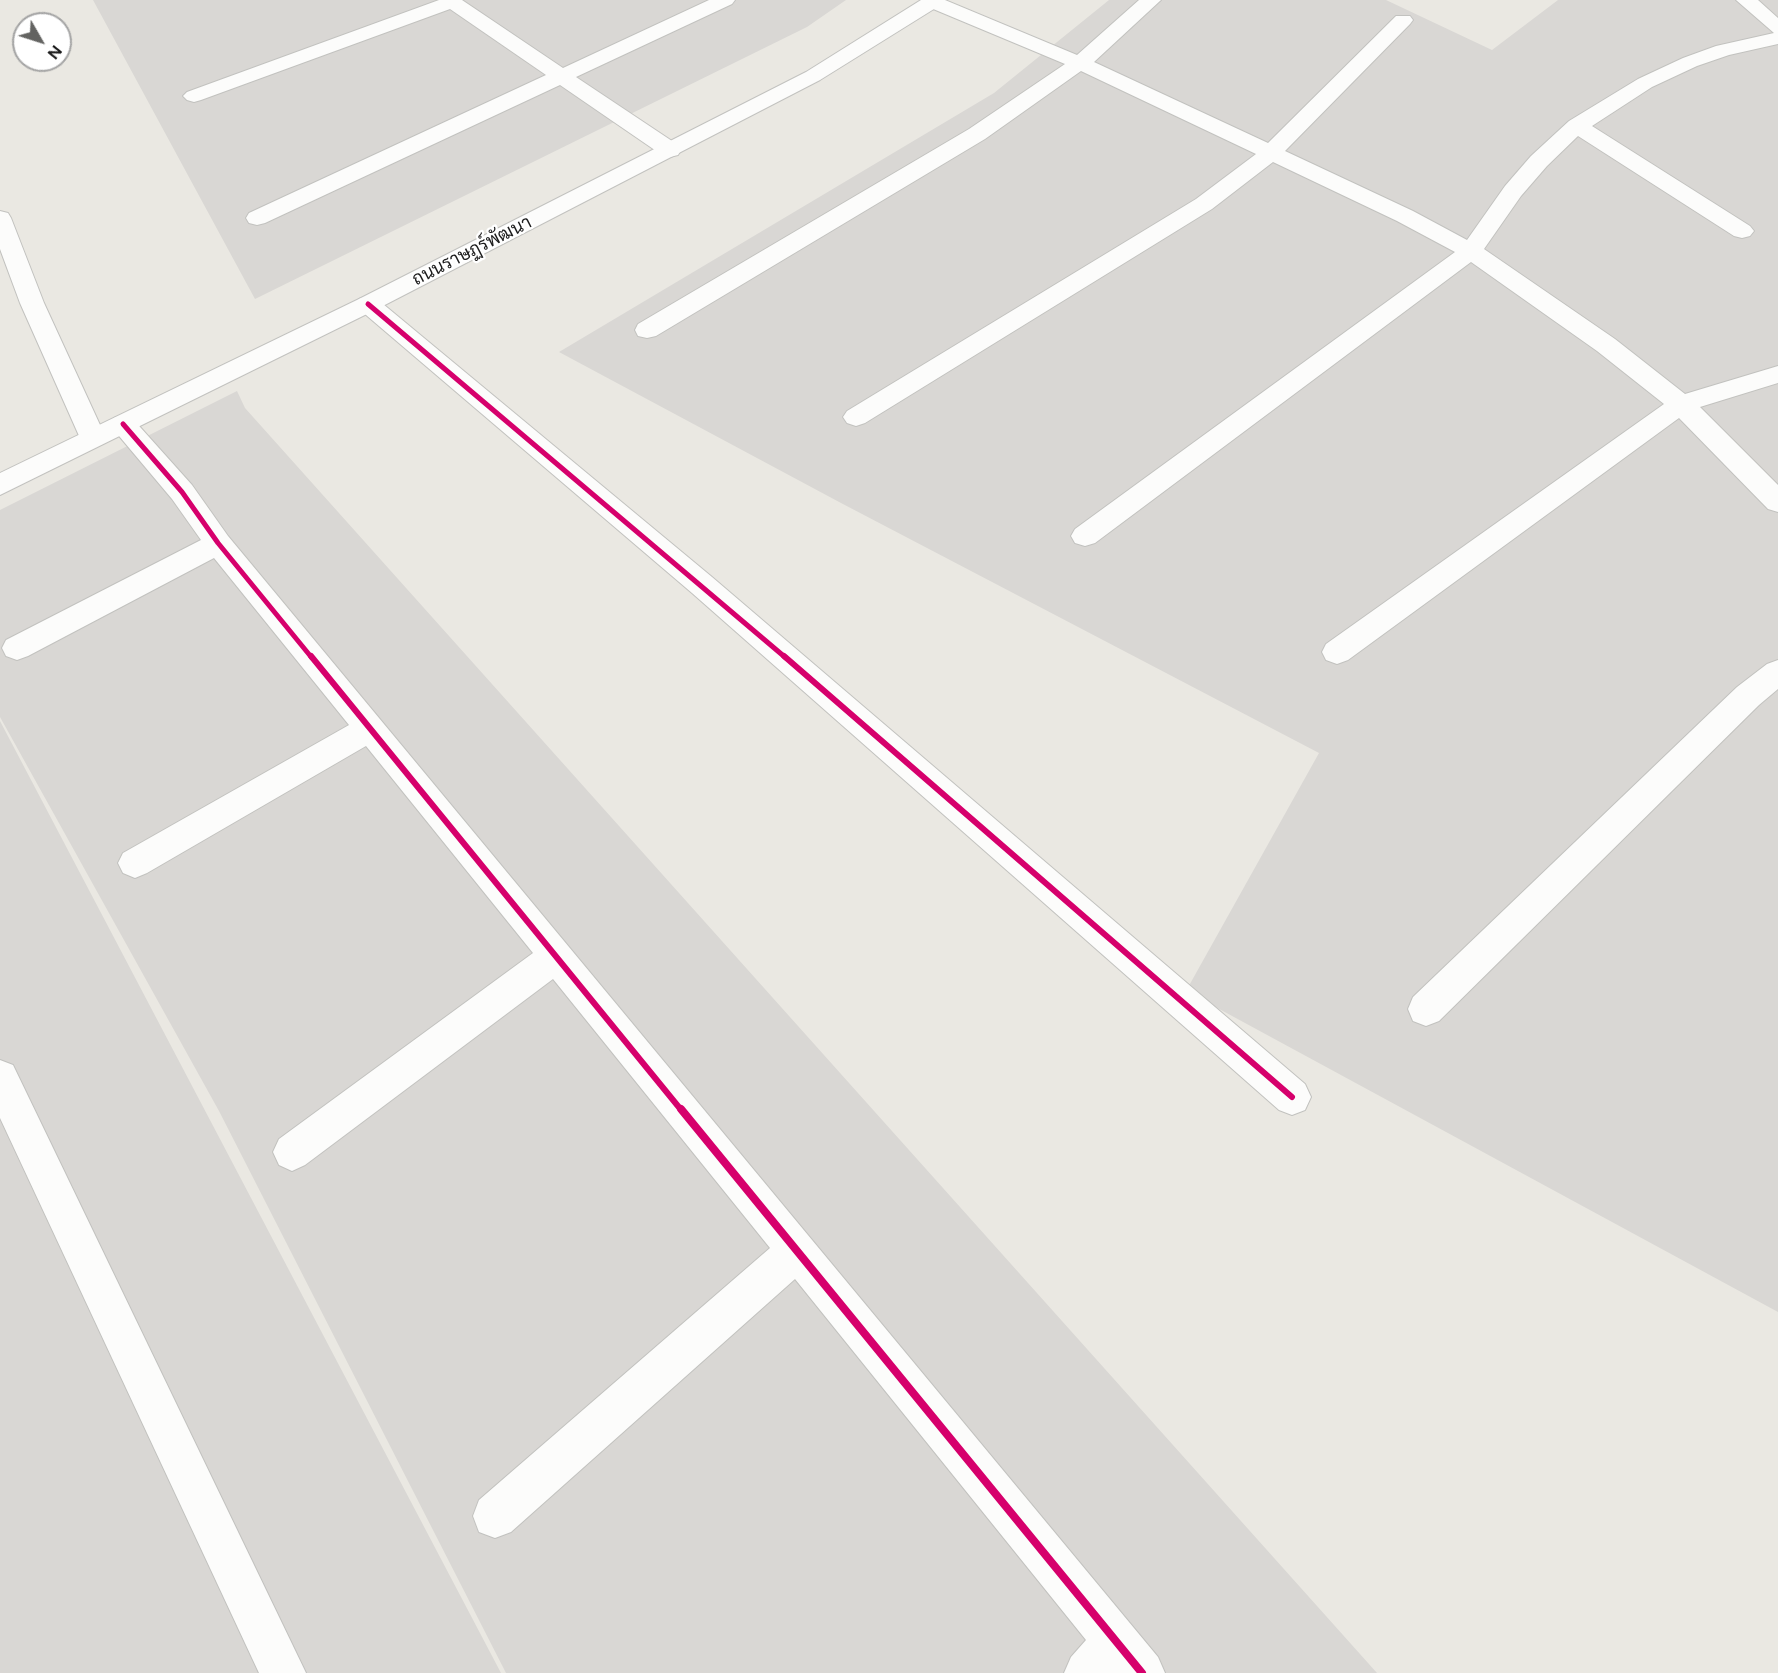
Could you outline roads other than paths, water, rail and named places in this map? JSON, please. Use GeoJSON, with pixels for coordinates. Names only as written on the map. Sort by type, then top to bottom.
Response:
{"type":"FeatureCollection","features":[{"type":"Feature","properties":{"kind":"street"},"geometry":{"type":"LineString","coordinates":[[257,218],[725,0]]}},
{"type":"Feature","properties":{"kind":"street"},"geometry":{"type":"LineString","coordinates":[[647,330],[977,134],[1080,63],[1151,0]]}},
{"type":"Feature","properties":{"kind":"street"},"geometry":{"type":"LineString","coordinates":[[1746,0],[1778,28]]}},
{"type":"Feature","properties":{"kind":"street"},"geometry":{"type":"LineString","coordinates":[[194,96],[450,1],[669,150]]}},
{"type":"Feature","properties":{"kind":"street"},"geometry":{"type":"LineString","coordinates":[[934,1],[1080,63],[1404,216],[1471,251],[1606,345],[1681,404],[1778,502]]}},
{"type":"Feature","properties":{"kind":"street","name":"ถนนราษฏร์พัฒนา"},"geometry":{"type":"LineString","coordinates":[[0,485],[368,304],[813,76],[934,1]]}},
{"type":"Feature","properties":{"kind":"street"},"geometry":{"type":"LineString","coordinates":[[856,417],[1204,204],[1271,153],[1403,20]]}},
{"type":"Feature","properties":{"kind":"street"},"geometry":{"type":"LineString","coordinates":[[1086,536],[1471,251],[1513,190],[1539,161],[1577,126],[1645,83],[1690,62],[1723,50],[1778,38]]}},
{"type":"Feature","properties":{"kind":"street"},"geometry":{"type":"LineString","coordinates":[[1577,126],[1742,231]]}},
{"type":"Feature","properties":{"kind":"street"},"geometry":{"type":"LineString","coordinates":[[0,218],[32,303],[108,431],[182,492],[218,543],[797,1251],[1115,1662]]}},
{"type":"Feature","properties":{"kind":"street"},"geometry":{"type":"LineString","coordinates":[[368,304],[711,593],[1292,1097]]}},
{"type":"Feature","properties":{"kind":"street"},"geometry":{"type":"LineString","coordinates":[[1336,652],[1681,404],[1778,374]]}},
{"type":"Feature","properties":{"kind":"street"},"geometry":{"type":"LineString","coordinates":[[16,648],[218,543]]}},
{"type":"Feature","properties":{"kind":"street"},"geometry":{"type":"LineString","coordinates":[[1426,1008],[1748,696],[1778,672]]}},
{"type":"Feature","properties":{"kind":"street"},"geometry":{"type":"LineString","coordinates":[[135,863],[369,728]]}},
{"type":"Feature","properties":{"kind":"street"},"geometry":{"type":"LineString","coordinates":[[292,1152],[557,956]]}},
{"type":"Feature","properties":{"kind":"street"},"geometry":{"type":"LineString","coordinates":[[0,1078],[283,1673]]}},
{"type":"Feature","properties":{"kind":"street"},"geometry":{"type":"LineString","coordinates":[[495,1516],[797,1251]]}}]}
